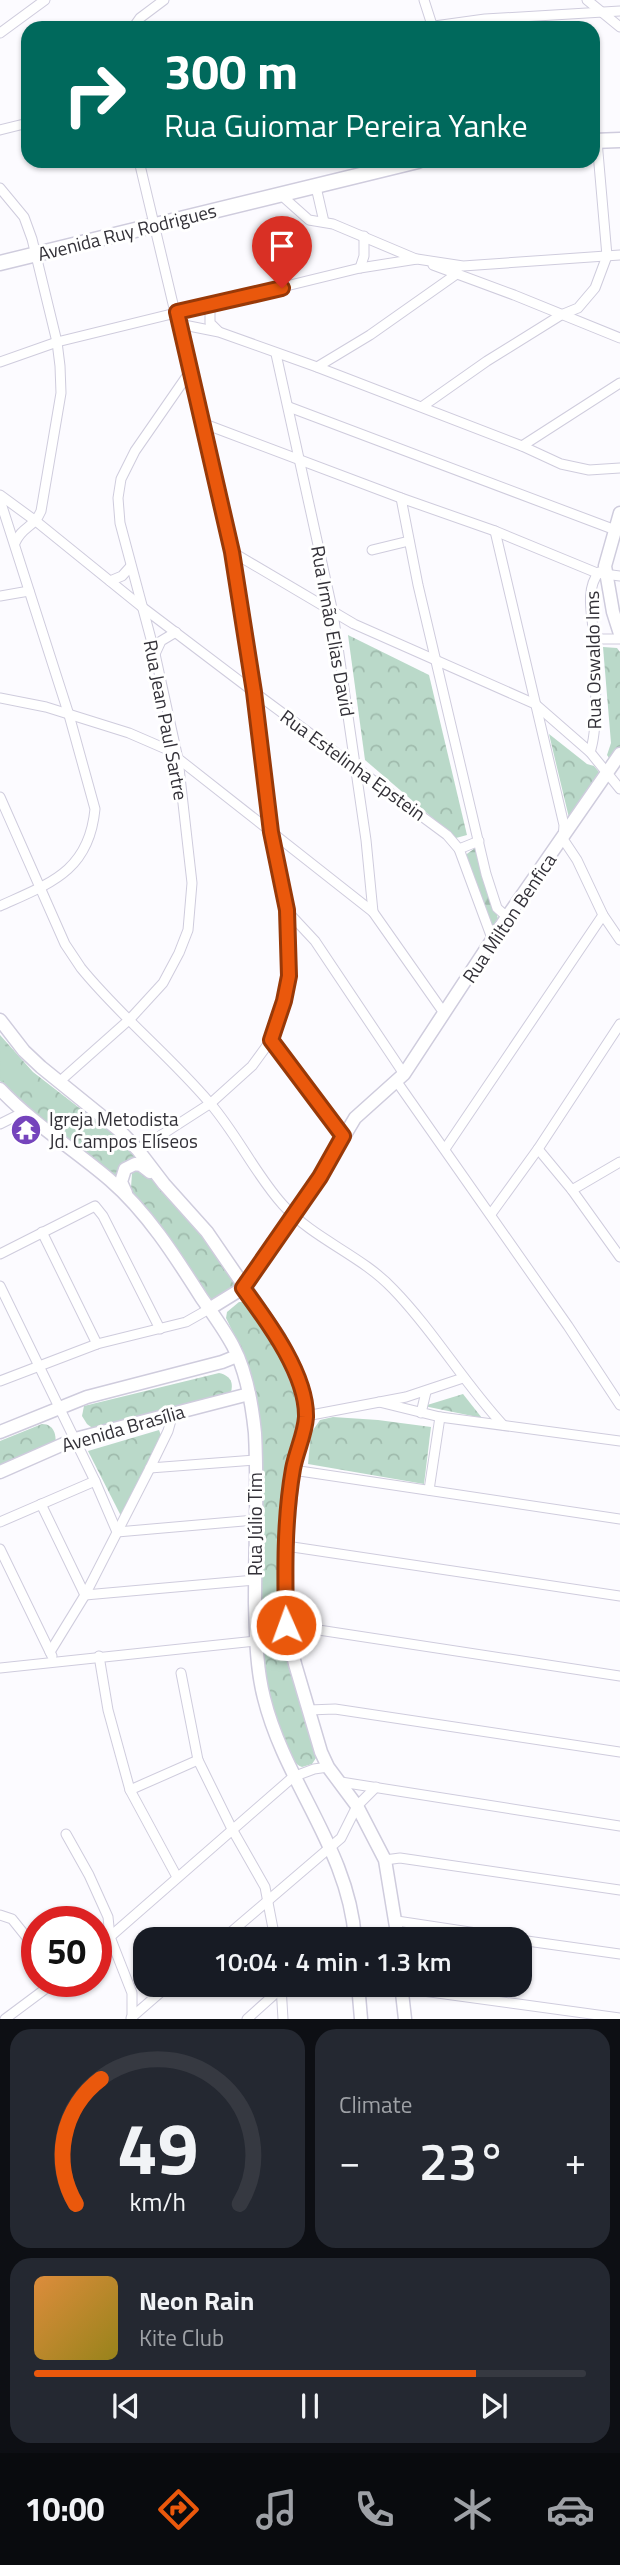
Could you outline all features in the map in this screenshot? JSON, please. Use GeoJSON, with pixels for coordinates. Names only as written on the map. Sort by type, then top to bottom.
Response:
{"type":"FeatureCollection","features":[{"type":"Feature","properties":{"kind":"main road"},"geometry":{"type":"LineString","coordinates":[[600,141],[620,140]]}},
{"type":"Feature","properties":{"kind":"main road","name":"Avenida Ruy Rodrigues"},"geometry":{"type":"LineString","coordinates":[[0,263],[391,168]]}},
{"type":"Feature","properties":{"kind":"main road","name":"Rua Oswaldo Ims"},"geometry":{"type":"LineString","coordinates":[[602,571],[617,531],[620,513]]}},
{"type":"Feature","properties":{"kind":"main road"},"geometry":{"type":"LineString","coordinates":[[602,571],[620,637]]}},
{"type":"Feature","properties":{"kind":"main road","name":"Rua Milton Benfica"},"geometry":{"type":"LineString","coordinates":[[243,1288],[320,1177],[355,1118],[401,1078],[507,917],[620,754]]}},
{"type":"Feature","properties":{"kind":"main road"},"geometry":{"type":"LineString","coordinates":[[0,1020],[24,1051],[120,1131],[138,1150],[207,1232],[279,1338],[300,1389],[306,1416],[293,1469],[286,1546],[286,1625],[321,1752],[328,1767],[357,1806],[385,1860],[397,1927]]}},
{"type":"Feature","properties":{"kind":"main road","name":"Rua Júlio Tim"},"geometry":{"type":"LineString","coordinates":[[0,1089],[24,1112],[126,1195],[175,1256],[237,1356],[249,1394],[254,1431],[256,1641],[262,1694],[293,1777],[330,1846],[350,1900],[354,1927]]}},
{"type":"Feature","properties":{"kind":"main road"},"geometry":{"type":"LineString","coordinates":[[126,1195],[122,1175],[125,1169],[135,1164],[141,1165],[164,1184]]}},
{"type":"Feature","properties":{"kind":"main road"},"geometry":{"type":"LineString","coordinates":[[233,1272],[241,1276],[254,1273]]}},
{"type":"Feature","properties":{"kind":"main road"},"geometry":{"type":"LineString","coordinates":[[209,1309],[243,1288]]}},
{"type":"Feature","properties":{"kind":"main road","name":"Avenida Brasília"},"geometry":{"type":"LineString","coordinates":[[0,1432],[87,1397],[237,1356]]}},
{"type":"Feature","properties":{"kind":"main road","name":"Avenida Brasília"},"geometry":{"type":"LineString","coordinates":[[0,1472],[75,1439],[249,1394]]}},
{"type":"Feature","properties":{"kind":"main road"},"geometry":{"type":"LineString","coordinates":[[359,1997],[361,2019]]}},
{"type":"Feature","properties":{"kind":"main road"},"geometry":{"type":"LineString","coordinates":[[402,1997],[405,2019]]}},
{"type":"Feature","properties":{"kind":"street"},"geometry":{"type":"LineString","coordinates":[[0,33],[44,0]]}},
{"type":"Feature","properties":{"kind":"street"},"geometry":{"type":"LineString","coordinates":[[138,21],[164,0]]}},
{"type":"Feature","properties":{"kind":"street"},"geometry":{"type":"LineString","coordinates":[[424,0],[431,21]]}},
{"type":"Feature","properties":{"kind":"street"},"geometry":{"type":"LineString","coordinates":[[587,0],[620,27]]}},
{"type":"Feature","properties":{"kind":"street"},"geometry":{"type":"LineString","coordinates":[[498,21],[620,11]]}},
{"type":"Feature","properties":{"kind":"street"},"geometry":{"type":"LineString","coordinates":[[0,130],[21,125]]}},
{"type":"Feature","properties":{"kind":"street"},"geometry":{"type":"LineString","coordinates":[[138,1150],[211,1103],[252,1066],[271,1040],[289,976],[287,910],[271,832],[254,692],[232,552],[141,168]]}},
{"type":"Feature","properties":{"kind":"street"},"geometry":{"type":"LineString","coordinates":[[424,407],[487,361],[578,307],[592,293],[607,256],[598,168]]}},
{"type":"Feature","properties":{"kind":"street"},"geometry":{"type":"LineString","coordinates":[[316,187],[324,222]]}},
{"type":"Feature","properties":{"kind":"street"},"geometry":{"type":"LineString","coordinates":[[0,188],[24,217],[57,342],[61,393],[47,483],[37,522],[19,533],[15,543]]}},
{"type":"Feature","properties":{"kind":"street"},"geometry":{"type":"LineString","coordinates":[[281,195],[305,217],[364,236],[620,338]]}},
{"type":"Feature","properties":{"kind":"street"},"geometry":{"type":"LineString","coordinates":[[360,268],[364,236]]}},
{"type":"Feature","properties":{"kind":"street"},"geometry":{"type":"LineString","coordinates":[[0,362],[57,342],[360,268],[417,259],[463,266],[620,255]]}},
{"type":"Feature","properties":{"kind":"street"},"geometry":{"type":"LineString","coordinates":[[317,367],[370,335],[457,275],[463,266]]}},
{"type":"Feature","properties":{"kind":"street"},"geometry":{"type":"LineString","coordinates":[[210,304],[210,323],[219,332]]}},
{"type":"Feature","properties":{"kind":"street"},"geometry":{"type":"LineString","coordinates":[[179,324],[219,332],[317,367],[424,407],[561,464],[600,471],[620,468]]}},
{"type":"Feature","properties":{"kind":"street","name":"Rua Irmão Elias David"},"geometry":{"type":"LineString","coordinates":[[276,354],[333,613],[373,912]]}},
{"type":"Feature","properties":{"kind":"street","name":"Rua Jean Paul Sartre"},"geometry":{"type":"LineString","coordinates":[[60,1082],[130,1019],[163,983],[188,930],[192,883],[178,759],[155,654],[118,513],[121,480],[135,451],[190,373]]}},
{"type":"Feature","properties":{"kind":"street"},"geometry":{"type":"LineString","coordinates":[[522,446],[620,383]]}},
{"type":"Feature","properties":{"kind":"street"},"geometry":{"type":"LineString","coordinates":[[289,407],[617,531]]}},
{"type":"Feature","properties":{"kind":"street"},"geometry":{"type":"LineString","coordinates":[[202,423],[620,576]]}},
{"type":"Feature","properties":{"kind":"street"},"geometry":{"type":"LineString","coordinates":[[0,498],[69,715],[95,809],[94,824],[85,850],[69,871],[41,888],[0,906]]}},
{"type":"Feature","properties":{"kind":"street","name":"Rua Estelinha Epstein"},"geometry":{"type":"LineString","coordinates":[[0,498],[37,522],[142,607],[447,835],[459,849],[493,941]]}},
{"type":"Feature","properties":{"kind":"street"},"geometry":{"type":"LineString","coordinates":[[401,498],[486,874],[497,908],[507,917]]}},
{"type":"Feature","properties":{"kind":"street"},"geometry":{"type":"LineString","coordinates":[[495,531],[564,825],[563,838],[577,860],[603,915],[620,940]]}},
{"type":"Feature","properties":{"kind":"street"},"geometry":{"type":"LineString","coordinates":[[372,550],[409,541]]}},
{"type":"Feature","properties":{"kind":"street"},"geometry":{"type":"LineString","coordinates":[[232,552],[333,613],[536,704],[590,752]]}},
{"type":"Feature","properties":{"kind":"street"},"geometry":{"type":"LineString","coordinates":[[110,581],[122,576],[131,566]]}},
{"type":"Feature","properties":{"kind":"street","name":"Rua Oswaldo Ims"},"geometry":{"type":"LineString","coordinates":[[602,571],[591,583],[595,734],[590,752],[620,789]]}},
{"type":"Feature","properties":{"kind":"street"},"geometry":{"type":"LineString","coordinates":[[0,596],[29,591]]}},
{"type":"Feature","properties":{"kind":"street"},"geometry":{"type":"LineString","coordinates":[[155,654],[161,641],[176,632]]}},
{"type":"Feature","properties":{"kind":"street"},"geometry":{"type":"LineString","coordinates":[[594,639],[620,637]]}},
{"type":"Feature","properties":{"kind":"street"},"geometry":{"type":"LineString","coordinates":[[0,698],[46,707],[129,733],[157,745],[178,759],[373,912],[444,1013]]}},
{"type":"Feature","properties":{"kind":"street"},"geometry":{"type":"LineString","coordinates":[[0,797],[65,944],[80,968],[211,1103],[272,1191],[293,1215],[391,1287],[433,1335],[463,1378],[503,1424]]}},
{"type":"Feature","properties":{"kind":"street"},"geometry":{"type":"LineString","coordinates":[[459,849],[480,841]]}},
{"type":"Feature","properties":{"kind":"street"},"geometry":{"type":"LineString","coordinates":[[287,910],[315,941],[445,1149],[620,1405]]}},
{"type":"Feature","properties":{"kind":"street"},"geometry":{"type":"LineString","coordinates":[[445,1149],[603,915]]}},
{"type":"Feature","properties":{"kind":"street"},"geometry":{"type":"LineString","coordinates":[[491,1214],[538,1149],[620,1024]]}},
{"type":"Feature","properties":{"kind":"street"},"geometry":{"type":"LineString","coordinates":[[271,1040],[343,1136]]}},
{"type":"Feature","properties":{"kind":"street"},"geometry":{"type":"LineString","coordinates":[[0,1124],[24,1112]]}},
{"type":"Feature","properties":{"kind":"street"},"geometry":{"type":"LineString","coordinates":[[538,1149],[618,1251]]}},
{"type":"Feature","properties":{"kind":"street"},"geometry":{"type":"LineString","coordinates":[[572,1190],[620,1162]]}},
{"type":"Feature","properties":{"kind":"street"},"geometry":{"type":"LineString","coordinates":[[0,1254],[95,1206],[99,1209],[160,1329]]}},
{"type":"Feature","properties":{"kind":"street"},"geometry":{"type":"LineString","coordinates":[[42,1232],[97,1343]]}},
{"type":"Feature","properties":{"kind":"street"},"geometry":{"type":"LineString","coordinates":[[0,1286],[40,1364],[117,1532]]}},
{"type":"Feature","properties":{"kind":"street"},"geometry":{"type":"LineString","coordinates":[[0,1381],[97,1343],[186,1322],[209,1309]]}},
{"type":"Feature","properties":{"kind":"street"},"geometry":{"type":"LineString","coordinates":[[306,1416],[426,1392],[463,1378]]}},
{"type":"Feature","properties":{"kind":"street"},"geometry":{"type":"LineString","coordinates":[[421,1413],[426,1392]]}},
{"type":"Feature","properties":{"kind":"street"},"geometry":{"type":"LineString","coordinates":[[379,1402],[421,1413],[620,1441]]}},
{"type":"Feature","properties":{"kind":"street"},"geometry":{"type":"LineString","coordinates":[[52,1656],[150,1468],[168,1431],[173,1413]]}},
{"type":"Feature","properties":{"kind":"street"},"geometry":{"type":"LineString","coordinates":[[429,1490],[440,1416]]}},
{"type":"Feature","properties":{"kind":"street"},"geometry":{"type":"LineString","coordinates":[[150,1468],[255,1460]]}},
{"type":"Feature","properties":{"kind":"street"},"geometry":{"type":"LineString","coordinates":[[293,1469],[620,1519]]}},
{"type":"Feature","properties":{"kind":"street"},"geometry":{"type":"LineString","coordinates":[[0,1522],[95,1481]]}},
{"type":"Feature","properties":{"kind":"street"},"geometry":{"type":"LineString","coordinates":[[41,1504],[85,1595]]}},
{"type":"Feature","properties":{"kind":"street"},"geometry":{"type":"LineString","coordinates":[[117,1532],[255,1520]]}},
{"type":"Feature","properties":{"kind":"street"},"geometry":{"type":"LineString","coordinates":[[286,1546],[620,1596]]}},
{"type":"Feature","properties":{"kind":"street"},"geometry":{"type":"LineString","coordinates":[[0,1549],[52,1656]]}},
{"type":"Feature","properties":{"kind":"street"},"geometry":{"type":"LineString","coordinates":[[85,1595],[255,1580]]}},
{"type":"Feature","properties":{"kind":"street"},"geometry":{"type":"LineString","coordinates":[[286,1625],[620,1676]]}},
{"type":"Feature","properties":{"kind":"street"},"geometry":{"type":"LineString","coordinates":[[0,1668],[52,1656],[99,1656],[256,1641]]}},
{"type":"Feature","properties":{"kind":"street"},"geometry":{"type":"LineString","coordinates":[[99,1656],[108,1710],[130,1790],[177,1877]]}},
{"type":"Feature","properties":{"kind":"street"},"geometry":{"type":"LineString","coordinates":[[181,1673],[198,1760],[269,1898],[273,1927]]}},
{"type":"Feature","properties":{"kind":"street"},"geometry":{"type":"LineString","coordinates":[[309,1710],[335,1709],[620,1752]]}},
{"type":"Feature","properties":{"kind":"street"},"geometry":{"type":"LineString","coordinates":[[130,1790],[198,1760]]}},
{"type":"Feature","properties":{"kind":"street"},"geometry":{"type":"LineString","coordinates":[[112,1935],[293,1777],[328,1767]]}},
{"type":"Feature","properties":{"kind":"street"},"geometry":{"type":"LineString","coordinates":[[341,1782],[620,1826]]}},
{"type":"Feature","properties":{"kind":"street"},"geometry":{"type":"LineString","coordinates":[[236,1927],[345,1834],[357,1806],[376,1787]]}},
{"type":"Feature","properties":{"kind":"street"},"geometry":{"type":"LineString","coordinates":[[66,1834],[103,1906]]}},
{"type":"Feature","properties":{"kind":"street"},"geometry":{"type":"LineString","coordinates":[[385,1860],[400,1858],[620,1889]]}},
{"type":"Feature","properties":{"kind":"street"},"geometry":{"type":"LineString","coordinates":[[0,1915],[12,1919],[21,1930]]}},
{"type":"Feature","properties":{"kind":"street"},"geometry":{"type":"LineString","coordinates":[[397,1921],[437,1927]]}},
{"type":"Feature","properties":{"kind":"street"},"geometry":{"type":"LineString","coordinates":[[532,1941],[620,1954]]}},
{"type":"Feature","properties":{"kind":"street"},"geometry":{"type":"LineString","coordinates":[[112,1942],[132,1993],[131,2018]]}},
{"type":"Feature","properties":{"kind":"street"},"geometry":{"type":"LineString","coordinates":[[5,2019],[35,1997]]}},
{"type":"Feature","properties":{"kind":"street"},"geometry":{"type":"LineString","coordinates":[[131,2018],[155,1997]]}},
{"type":"Feature","properties":{"kind":"street"},"geometry":{"type":"LineString","coordinates":[[247,2019],[270,1997]]}},
{"type":"Feature","properties":{"kind":"street"},"geometry":{"type":"LineString","coordinates":[[282,1997],[283,2019]]}},
{"type":"Feature","properties":{"kind":"street"},"geometry":{"type":"LineString","coordinates":[[476,1997],[620,2018]]}},
{"type":"Feature","properties":{"kind":"green space"},"geometry":{"type":"Polygon","coordinates":[[[348,635],[429,675],[467,835],[456,838],[365,760],[348,635]]]}},
{"type":"Feature","properties":{"kind":"green space"},"geometry":{"type":"Polygon","coordinates":[[[603,647],[617,648],[620,652],[620,748],[611,761],[607,755],[611,743],[603,647]]]}},
{"type":"Feature","properties":{"kind":"green space"},"geometry":{"type":"Polygon","coordinates":[[[549,734],[599,772],[570,822],[549,734]]]}},
{"type":"Feature","properties":{"kind":"green space"},"geometry":{"type":"Polygon","coordinates":[[[478,846],[500,926],[491,932],[464,856],[478,846]]]}},
{"type":"Feature","properties":{"kind":"green space"},"geometry":{"type":"Polygon","coordinates":[[[0,1035],[33,1072],[131,1148],[139,1158],[125,1165],[118,1179],[82,1148],[30,1111],[0,1081],[0,1035]]]}},
{"type":"Feature","properties":{"kind":"green space"},"geometry":{"type":"Polygon","coordinates":[[[1,1041],[34,1080],[16,1095],[0,1077],[1,1041]]]}},
{"type":"Feature","properties":{"kind":"green space"},"geometry":{"type":"Polygon","coordinates":[[[136,1169],[147,1170],[196,1228],[237,1287],[219,1301],[211,1299],[134,1196],[131,1188],[132,1173],[136,1169]]]}},
{"type":"Feature","properties":{"kind":"green space"},"geometry":{"type":"Polygon","coordinates":[[[239,1302],[252,1306],[276,1339],[288,1363],[303,1417],[285,1627],[304,1715],[318,1755],[312,1764],[302,1767],[293,1760],[279,1732],[263,1661],[259,1568],[261,1433],[257,1398],[247,1361],[226,1318],[227,1312],[239,1302]]]}},
{"type":"Feature","properties":{"kind":"green space"},"geometry":{"type":"Polygon","coordinates":[[[219,1373],[231,1381],[230,1395],[95,1430],[82,1416],[84,1406],[219,1373]]]}},
{"type":"Feature","properties":{"kind":"green space"},"geometry":{"type":"Polygon","coordinates":[[[463,1394],[482,1418],[424,1406],[463,1394]]]}},
{"type":"Feature","properties":{"kind":"green space"},"geometry":{"type":"Polygon","coordinates":[[[333,1417],[431,1427],[424,1484],[308,1464],[311,1433],[320,1420],[333,1417]]]}},
{"type":"Feature","properties":{"kind":"green space"},"geometry":{"type":"Polygon","coordinates":[[[42,1424],[54,1431],[55,1446],[0,1469],[0,1441],[42,1424]]]}},
{"type":"Feature","properties":{"kind":"green space"},"geometry":{"type":"Polygon","coordinates":[[[159,1430],[163,1441],[121,1516],[88,1451],[159,1430]]]}},
{"type":"Feature","properties":{"kind":"place","name":"Igreja Metodista Jd. Campos Elíseos"},"geometry":{"type":"Point","coordinates":[26,1130]}},
{"type":"Feature","properties":{"kind":"route"},"geometry":{"type":"LineString","coordinates":[[282,288],[177,312],[232,552],[254,692],[271,832],[287,910],[289,976],[271,1040],[343,1136],[320,1177],[243,1288],[279,1338],[300,1389],[306,1416],[293,1469],[286,1546],[286,1625]]}}]}
